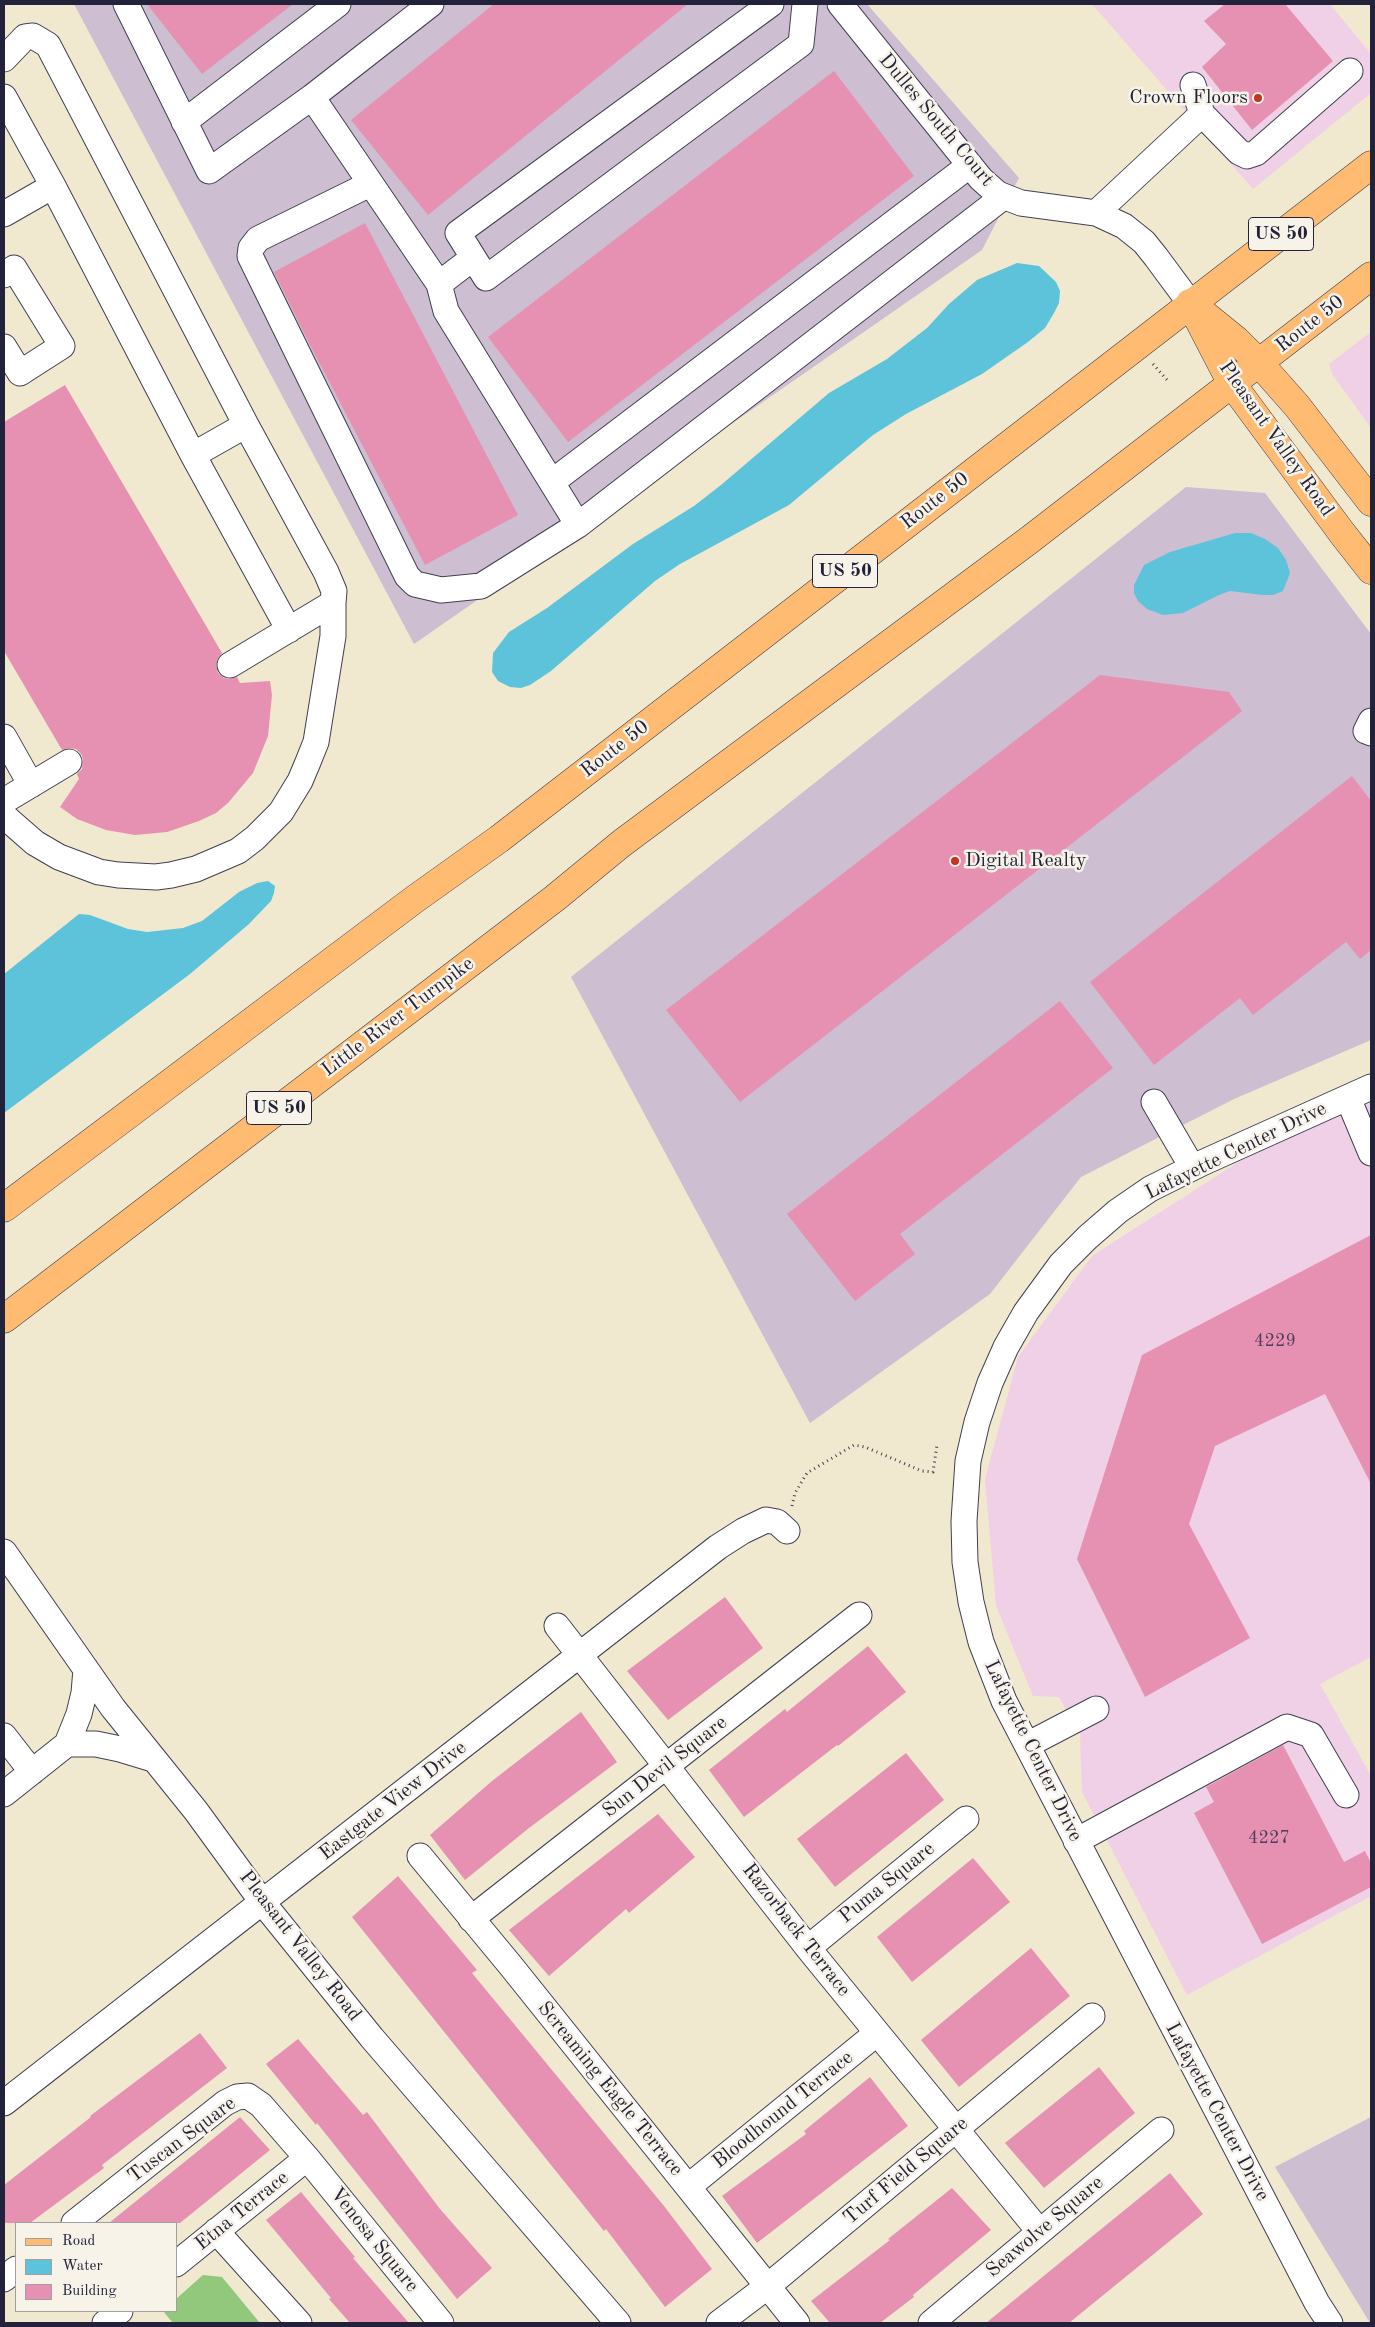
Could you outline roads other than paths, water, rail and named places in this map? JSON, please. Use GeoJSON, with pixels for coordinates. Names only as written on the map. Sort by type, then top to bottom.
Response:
{"type":"FeatureCollection","features":[{"type":"Feature","properties":{"kind":"main road","name":"Route 50"},"geometry":{"type":"LineString","coordinates":[[4,1208],[415,899],[499,839],[1190,303],[1371,165]]}},
{"type":"Feature","properties":{"kind":"main road","name":"Route 50"},"geometry":{"type":"LineString","coordinates":[[556,898],[622,843],[1028,541],[1371,276]]}},
{"type":"Feature","properties":{"kind":"main road","name":"Pleasant Valley Road"},"geometry":{"type":"LineString","coordinates":[[1190,303],[1236,340],[1259,363],[1297,406],[1371,502]]}},
{"type":"Feature","properties":{"kind":"main road","name":"Pleasant Valley Road"},"geometry":{"type":"LineString","coordinates":[[1190,303],[1232,384],[1312,494],[1371,570]]}},
{"type":"Feature","properties":{"kind":"main road","name":"Little River Turnpike"},"geometry":{"type":"LineString","coordinates":[[4,1319],[556,898]]}},
{"type":"Feature","properties":{"kind":"street"},"geometry":{"type":"LineString","coordinates":[[126,4],[209,172],[312,98],[431,4]]}},
{"type":"Feature","properties":{"kind":"street"},"geometry":{"type":"LineString","coordinates":[[184,122],[338,4]]}},
{"type":"Feature","properties":{"kind":"street"},"geometry":{"type":"LineString","coordinates":[[771,4],[458,233],[486,278],[801,44],[804,4]]}},
{"type":"Feature","properties":{"kind":"street","name":"Dulles South Court"},"geometry":{"type":"LineString","coordinates":[[840,4],[981,179],[1003,197],[1021,203],[1096,213],[1124,226],[1144,242],[1190,303]]}},
{"type":"Feature","properties":{"kind":"street"},"geometry":{"type":"LineString","coordinates":[[4,59],[25,37],[33,36],[48,45],[246,425],[326,572],[334,591],[332,646],[316,742],[300,781],[281,812],[255,838],[238,851],[203,866],[171,875],[156,877],[118,876],[99,872],[59,857],[35,843],[4,816]]}},
{"type":"Feature","properties":{"kind":"street"},"geometry":{"type":"LineString","coordinates":[[1193,85],[1202,114],[1240,152],[1247,156],[1256,153],[1350,71]]}},
{"type":"Feature","properties":{"kind":"street"},"geometry":{"type":"LineString","coordinates":[[4,97],[53,186],[193,455],[289,630]]}},
{"type":"Feature","properties":{"kind":"street"},"geometry":{"type":"LineString","coordinates":[[312,98],[438,284],[446,312],[578,525]]}},
{"type":"Feature","properties":{"kind":"street"},"geometry":{"type":"LineString","coordinates":[[1096,213],[1202,114]]}},
{"type":"Feature","properties":{"kind":"street"},"geometry":{"type":"LineString","coordinates":[[552,482],[970,165]]}},
{"type":"Feature","properties":{"kind":"street"},"geometry":{"type":"LineString","coordinates":[[370,184],[258,239],[251,248],[250,256],[408,576],[415,584],[441,590],[480,586],[578,525],[1003,197]]}},
{"type":"Feature","properties":{"kind":"street"},"geometry":{"type":"LineString","coordinates":[[4,214],[53,186]]}},
{"type":"Feature","properties":{"kind":"street"},"geometry":{"type":"LineString","coordinates":[[438,284],[473,258]]}},
{"type":"Feature","properties":{"kind":"street"},"geometry":{"type":"LineString","coordinates":[[4,275],[14,268],[62,346],[20,373],[4,347]]}},
{"type":"Feature","properties":{"kind":"street"},"geometry":{"type":"LineString","coordinates":[[193,455],[246,425]]}},
{"type":"Feature","properties":{"kind":"street"},"geometry":{"type":"LineString","coordinates":[[230,665],[333,603]]}},
{"type":"Feature","properties":{"kind":"street"},"geometry":{"type":"LineString","coordinates":[[1371,721],[1366,731],[1371,733]]}},
{"type":"Feature","properties":{"kind":"street"},"geometry":{"type":"LineString","coordinates":[[4,737],[31,785]]}},
{"type":"Feature","properties":{"kind":"street"},"geometry":{"type":"LineString","coordinates":[[4,801],[69,762]]}},
{"type":"Feature","properties":{"kind":"street","name":"Lafayette Center Drive"},"geometry":{"type":"LineString","coordinates":[[1330,2323],[1308,2286],[1004,1701],[981,1642],[971,1602],[965,1562],[964,1521],[968,1461],[977,1422],[990,1383],[1006,1347],[1026,1312],[1061,1264],[1118,1211],[1150,1189],[1192,1167],[1371,1087]]}},
{"type":"Feature","properties":{"kind":"street"},"geometry":{"type":"LineString","coordinates":[[1348,1098],[1371,1153]]}},
{"type":"Feature","properties":{"kind":"street"},"geometry":{"type":"LineString","coordinates":[[1154,1102],[1192,1167]]}},
{"type":"Feature","properties":{"kind":"street","name":"Eastgate View Drive"},"geometry":{"type":"LineString","coordinates":[[5,2099],[263,1903],[691,1568],[742,1531],[766,1520],[777,1522],[788,1531]]}},
{"type":"Feature","properties":{"kind":"street","name":"Pleasant Valley Road"},"geometry":{"type":"LineString","coordinates":[[4,1552],[86,1670],[153,1759],[196,1810],[263,1903],[372,2038],[618,2323]]}},
{"type":"Feature","properties":{"kind":"street","name":"Sun Devil Square"},"geometry":{"type":"LineString","coordinates":[[470,1918],[859,1615]]}},
{"type":"Feature","properties":{"kind":"street","name":"Razorback Terrace"},"geometry":{"type":"LineString","coordinates":[[557,1626],[808,1948],[1039,2231]]}},
{"type":"Feature","properties":{"kind":"street"},"geometry":{"type":"LineString","coordinates":[[4,1794],[67,1744],[79,1714],[84,1693],[86,1670]]}},
{"type":"Feature","properties":{"kind":"street"},"geometry":{"type":"LineString","coordinates":[[1027,1745],[1096,1710]]}},
{"type":"Feature","properties":{"kind":"street"},"geometry":{"type":"LineString","coordinates":[[1076,1841],[1287,1727],[1311,1735],[1346,1796]]}},
{"type":"Feature","properties":{"kind":"street"},"geometry":{"type":"LineString","coordinates":[[4,1736],[32,1772]]}},
{"type":"Feature","properties":{"kind":"street"},"geometry":{"type":"LineString","coordinates":[[67,1744],[112,1747],[153,1759]]}},
{"type":"Feature","properties":{"kind":"street","name":"Puma Square"},"geometry":{"type":"LineString","coordinates":[[808,1948],[966,1819]]}},
{"type":"Feature","properties":{"kind":"street","name":"Screaming Eagle Terrace"},"geometry":{"type":"LineString","coordinates":[[420,1856],[511,1966],[798,2323]]}},
{"type":"Feature","properties":{"kind":"street","name":"Turf Field Square"},"geometry":{"type":"LineString","coordinates":[[719,2323],[768,2286],[1092,2016]]}},
{"type":"Feature","properties":{"kind":"street","name":"Bloodhound Terrace"},"geometry":{"type":"LineString","coordinates":[[688,2187],[877,2033]]}},
{"type":"Feature","properties":{"kind":"street","name":"Tuscan Square"},"geometry":{"type":"LineString","coordinates":[[75,2222],[217,2109],[237,2097],[248,2096],[255,2099],[308,2158]]}},
{"type":"Feature","properties":{"kind":"street","name":"Seawolve Square"},"geometry":{"type":"LineString","coordinates":[[930,2323],[1161,2130]]}},
{"type":"Feature","properties":{"kind":"street","name":"Etna Terrace"},"geometry":{"type":"LineString","coordinates":[[178,2262],[308,2158]]}},
{"type":"Feature","properties":{"kind":"street","name":"Venosa Square"},"geometry":{"type":"LineString","coordinates":[[308,2158],[441,2323]]}},
{"type":"Feature","properties":{"kind":"street"},"geometry":{"type":"LineString","coordinates":[[216,2231],[299,2323]]}},
{"type":"Feature","properties":{"kind":"street"},"geometry":{"type":"LineString","coordinates":[[4,2279],[15,2270]]}},
{"type":"Feature","properties":{"kind":"street"},"geometry":{"type":"LineString","coordinates":[[105,2323],[119,2312]]}},
{"type":"Feature","properties":{"kind":"water"},"geometry":{"type":"Polygon","coordinates":[[[1017,263],[1039,266],[1056,282],[1060,291],[1059,303],[1045,328],[1028,342],[982,374],[906,414],[873,435],[789,505],[680,564],[655,581],[551,671],[530,685],[521,688],[510,687],[498,681],[492,672],[493,653],[509,632],[547,608],[633,544],[694,506],[829,393],[887,359],[927,328],[949,304],[977,280],[1017,263]]]}},
{"type":"Feature","properties":{"kind":"water"},"geometry":{"type":"Polygon","coordinates":[[[1235,533],[1251,533],[1265,539],[1278,548],[1286,560],[1290,573],[1283,591],[1273,595],[1262,595],[1230,591],[1183,613],[1163,615],[1147,609],[1138,601],[1134,593],[1134,585],[1144,565],[1170,552],[1235,533]]]}},
{"type":"Feature","properties":{"kind":"water"},"geometry":{"type":"Polygon","coordinates":[[[268,881],[275,886],[271,901],[249,924],[190,974],[4,1113],[4,974],[79,914],[90,915],[128,929],[147,932],[183,928],[202,921],[239,892],[257,883],[268,881]]]}},
{"type":"Feature","properties":{"kind":"place","name":"Crown Floors"},"geometry":{"type":"Point","coordinates":[1258,98]}},
{"type":"Feature","properties":{"kind":"place","name":"Digital Realty"},"geometry":{"type":"Point","coordinates":[955,861]}}]}
